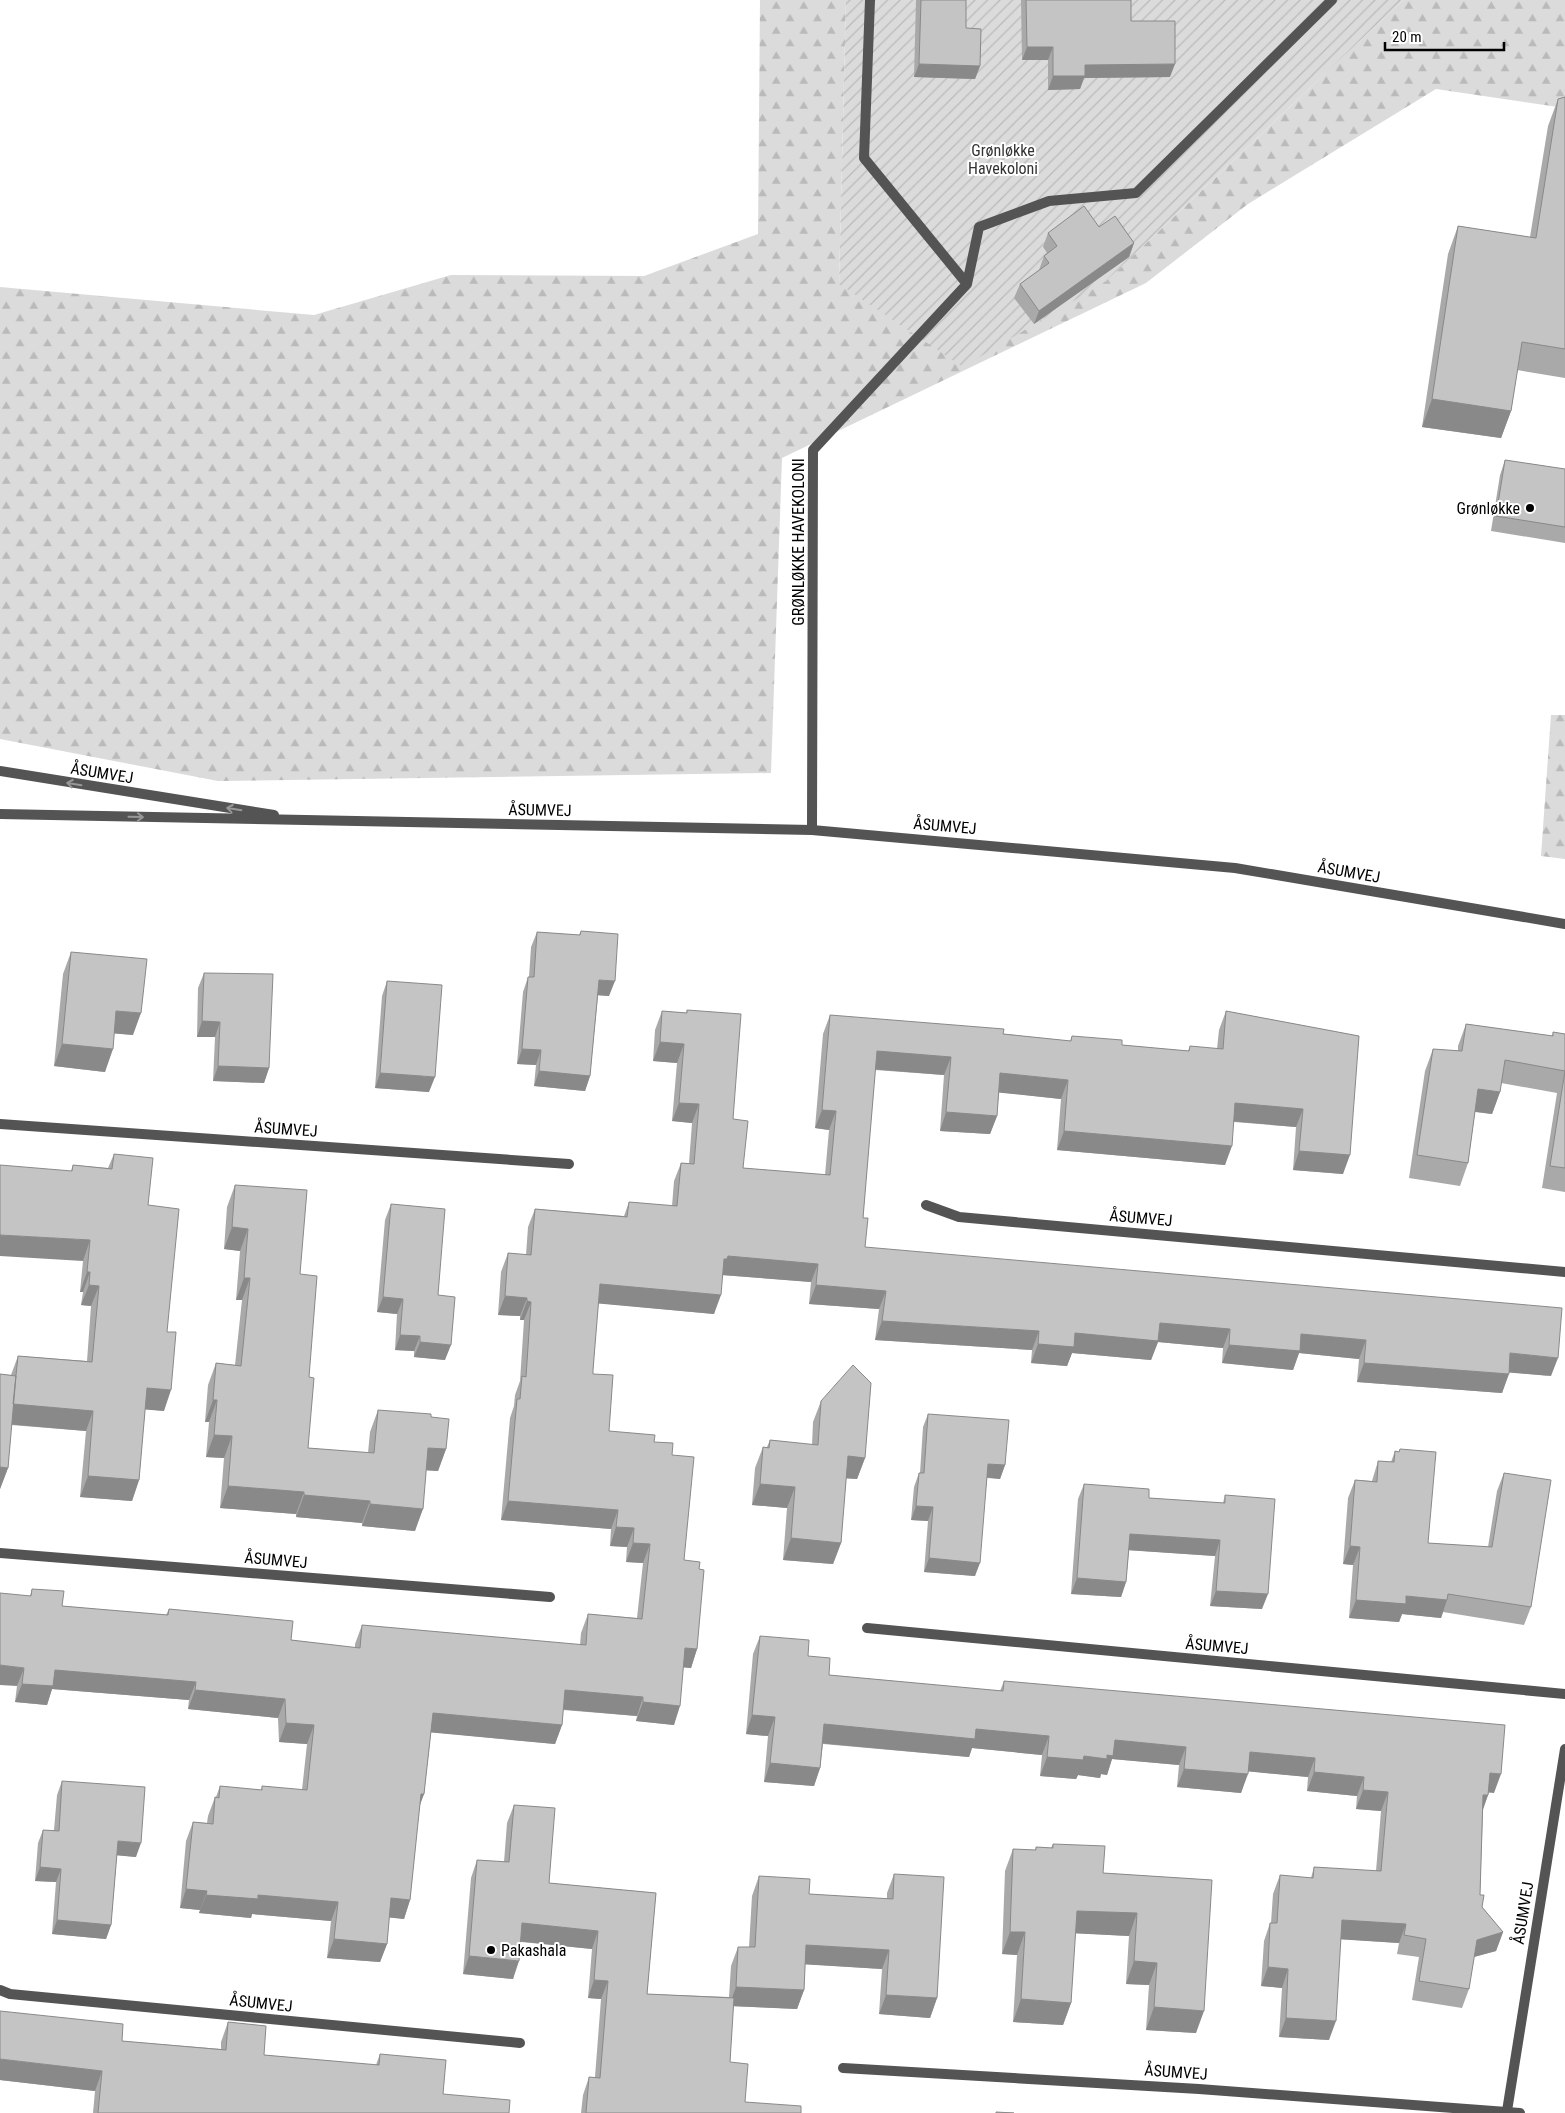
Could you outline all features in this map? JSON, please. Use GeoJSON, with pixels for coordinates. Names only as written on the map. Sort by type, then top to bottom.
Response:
{"type":"FeatureCollection","features":[{"type":"Feature","properties":{"kind":"street"},"geometry":{"type":"LineString","coordinates":[[870,0],[864,158],[968,284]]}},
{"type":"Feature","properties":{"kind":"street"},"geometry":{"type":"LineString","coordinates":[[968,284],[979,227],[1049,201],[1136,193],[1332,0]]}},
{"type":"Feature","properties":{"kind":"street","name":"GRØNLØKKE HAVEKOLONI"},"geometry":{"type":"LineString","coordinates":[[812,830],[813,450],[968,284]]}},
{"type":"Feature","properties":{"kind":"street","name":"ÅSUMVEJ"},"geometry":{"type":"LineString","coordinates":[[0,771],[317,821]]}},
{"type":"Feature","properties":{"kind":"street","name":"ÅSUMVEJ"},"geometry":{"type":"LineString","coordinates":[[0,814],[812,830],[1235,868],[1565,924]]}},
{"type":"Feature","properties":{"kind":"street","name":"ÅSUMVEJ"},"geometry":{"type":"LineString","coordinates":[[0,1124],[569,1164]]}},
{"type":"Feature","properties":{"kind":"street","name":"ÅSUMVEJ"},"geometry":{"type":"LineString","coordinates":[[926,1205],[959,1217],[1565,1272]]}},
{"type":"Feature","properties":{"kind":"street","name":"ÅSUMVEJ"},"geometry":{"type":"LineString","coordinates":[[0,1553],[550,1597]]}},
{"type":"Feature","properties":{"kind":"street","name":"ÅSUMVEJ"},"geometry":{"type":"LineString","coordinates":[[867,1628],[1565,1694]]}},
{"type":"Feature","properties":{"kind":"street","name":"ÅSUMVEJ"},"geometry":{"type":"LineString","coordinates":[[1506,2111],[1565,1749]]}},
{"type":"Feature","properties":{"kind":"street","name":"ÅSUMVEJ"},"geometry":{"type":"LineString","coordinates":[[0,1990],[19,1995],[520,2043]]}},
{"type":"Feature","properties":{"kind":"street","name":"ÅSUMVEJ"},"geometry":{"type":"LineString","coordinates":[[843,2068],[1191,2088],[1520,2113]]}},
{"type":"Feature","properties":{"kind":"green space"},"geometry":{"type":"Polygon","coordinates":[[[760,0],[846,0],[839,284],[1105,282],[1403,0],[1565,0],[1565,108],[1436,89],[1248,204],[1146,283],[782,458],[771,773],[218,781],[0,739],[0,287],[314,315],[451,275],[644,276],[758,234],[760,0]]]}},
{"type":"Feature","properties":{"kind":"green space","name":"Grønløkke Havekoloni"},"geometry":{"type":"Polygon","coordinates":[[[846,0],[1403,0],[1105,282],[963,367],[839,284],[846,0]]]}},
{"type":"Feature","properties":{"kind":"green space"},"geometry":{"type":"Polygon","coordinates":[[[1551,715],[1565,715],[1565,859],[1541,856],[1551,715]]]}},
{"type":"Feature","properties":{"kind":"building"},"geometry":{"type":"Polygon","coordinates":[[[921,0],[966,0],[966,28],[981,29],[980,66],[919,64],[921,0]]]}},
{"type":"Feature","properties":{"kind":"building"},"geometry":{"type":"Polygon","coordinates":[[[1026,0],[1131,0],[1131,21],[1175,21],[1175,64],[1085,65],[1085,76],[1053,76],[1053,47],[1027,47],[1026,0]]]}},
{"type":"Feature","properties":{"kind":"building"},"geometry":{"type":"Polygon","coordinates":[[[1565,97],[1565,349],[1522,342],[1511,411],[1432,399],[1458,226],[1536,238],[1558,99],[1565,97]]]}},
{"type":"Feature","properties":{"kind":"building"},"geometry":{"type":"Polygon","coordinates":[[[1084,206],[1099,227],[1115,216],[1134,243],[1039,311],[1020,284],[1049,263],[1044,256],[1057,246],[1048,233],[1084,206]]]}},
{"type":"Feature","properties":{"kind":"building","name":"Grønløkke"},"geometry":{"type":"Polygon","coordinates":[[[1505,460],[1565,469],[1565,527],[1496,516],[1505,460]]]}},
{"type":"Feature","properties":{"kind":"building"},"geometry":{"type":"Polygon","coordinates":[[[581,931],[618,934],[615,981],[599,980],[590,1076],[539,1071],[541,1050],[522,1049],[528,977],[534,977],[537,932],[580,935],[581,931]]]}},
{"type":"Feature","properties":{"kind":"building"},"geometry":{"type":"Polygon","coordinates":[[[71,952],[147,959],[141,1013],[116,1011],[113,1049],[62,1044],[71,952]]]}},
{"type":"Feature","properties":{"kind":"building"},"geometry":{"type":"Polygon","coordinates":[[[204,973],[273,974],[269,1068],[218,1066],[220,1022],[202,1021],[204,973]]]}},
{"type":"Feature","properties":{"kind":"building"},"geometry":{"type":"Polygon","coordinates":[[[387,981],[442,985],[435,1077],[380,1073],[387,981]]]}},
{"type":"Feature","properties":{"kind":"building"},"geometry":{"type":"Polygon","coordinates":[[[687,1010],[741,1014],[733,1119],[748,1121],[743,1168],[830,1175],[836,1111],[822,1110],[830,1015],[1004,1029],[1003,1034],[1071,1041],[1072,1036],[1122,1040],[1122,1045],[1189,1051],[1190,1046],[1223,1049],[1226,1011],[1359,1036],[1350,1155],[1299,1151],[1303,1109],[1235,1103],[1232,1146],[1064,1131],[1068,1080],[1000,1073],[997,1116],[946,1112],[951,1057],[877,1051],[863,1218],[868,1218],[865,1247],[1562,1308],[1558,1358],[1510,1353],[1509,1374],[1364,1363],[1366,1340],[1301,1334],[1300,1351],[1229,1345],[1230,1329],[1160,1323],[1158,1341],[1075,1333],[1074,1347],[1038,1344],[1039,1331],[882,1321],[886,1291],[816,1285],[818,1264],[728,1256],[727,1259],[724,1259],[721,1295],[600,1284],[593,1374],[613,1375],[609,1431],[655,1435],[654,1442],[673,1443],[672,1455],[694,1457],[684,1560],[700,1562],[699,1569],[704,1570],[697,1649],[685,1648],[680,1706],[643,1702],[643,1697],[565,1690],[562,1725],[433,1713],[424,1794],[421,1794],[410,1900],[391,1898],[387,1944],[334,1939],[338,1902],[258,1895],[258,1899],[206,1895],[207,1891],[186,1889],[193,1822],[213,1824],[215,1797],[219,1798],[220,1786],[262,1790],[262,1786],[307,1790],[314,1725],[286,1723],[285,1699],[195,1690],[196,1682],[55,1670],[53,1686],[22,1684],[24,1668],[0,1665],[0,1593],[31,1596],[32,1589],[64,1591],[62,1606],[168,1615],[169,1609],[293,1621],[291,1640],[360,1648],[362,1625],[586,1645],[588,1614],[642,1619],[650,1544],[633,1543],[634,1528],[616,1527],[618,1510],[508,1501],[517,1399],[520,1399],[522,1376],[526,1377],[531,1302],[527,1301],[527,1298],[505,1296],[508,1253],[531,1255],[535,1209],[627,1217],[629,1202],[677,1206],[681,1163],[694,1164],[699,1104],[679,1103],[684,1044],[660,1042],[662,1011],[687,1013],[687,1010]]]}},
{"type":"Feature","properties":{"kind":"building"},"geometry":{"type":"Polygon","coordinates":[[[1466,1024],[1553,1036],[1553,1032],[1565,1034],[1565,1071],[1505,1060],[1500,1092],[1478,1089],[1468,1163],[1417,1155],[1433,1049],[1462,1051],[1466,1024]]]}},
{"type":"Feature","properties":{"kind":"building"},"geometry":{"type":"Polygon","coordinates":[[[1565,1071],[1565,1168],[1550,1166],[1565,1071]]]}},
{"type":"Feature","properties":{"kind":"building"},"geometry":{"type":"Polygon","coordinates":[[[114,1154],[153,1158],[148,1205],[179,1209],[167,1332],[176,1332],[171,1390],[147,1388],[139,1480],[88,1476],[93,1411],[13,1404],[18,1356],[92,1362],[99,1286],[89,1285],[90,1272],[87,1272],[90,1240],[0,1235],[0,1165],[72,1171],[73,1165],[112,1169],[114,1154]]]}},
{"type":"Feature","properties":{"kind":"building"},"geometry":{"type":"Polygon","coordinates":[[[235,1185],[307,1190],[300,1274],[317,1276],[309,1377],[314,1378],[308,1448],[374,1453],[378,1410],[431,1414],[431,1417],[449,1419],[446,1449],[428,1448],[423,1509],[370,1504],[370,1501],[304,1495],[304,1492],[228,1486],[232,1436],[214,1435],[217,1400],[213,1400],[216,1363],[241,1366],[250,1278],[244,1278],[248,1229],[232,1227],[235,1185]]]}},
{"type":"Feature","properties":{"kind":"building"},"geometry":{"type":"Polygon","coordinates":[[[391,1204],[445,1209],[438,1295],[455,1297],[451,1345],[420,1342],[420,1336],[400,1335],[403,1299],[383,1297],[391,1204]]]}},
{"type":"Feature","properties":{"kind":"building"},"geometry":{"type":"Polygon","coordinates":[[[853,1365],[871,1383],[865,1458],[848,1456],[841,1543],[791,1538],[795,1487],[760,1484],[763,1447],[769,1448],[770,1440],[818,1445],[821,1401],[853,1365]]]}},
{"type":"Feature","properties":{"kind":"building"},"geometry":{"type":"Polygon","coordinates":[[[0,1374],[16,1376],[8,1468],[0,1467],[0,1374]]]}},
{"type":"Feature","properties":{"kind":"building"},"geometry":{"type":"Polygon","coordinates":[[[928,1414],[1009,1420],[1005,1465],[988,1464],[980,1563],[929,1558],[933,1507],[916,1506],[919,1473],[924,1473],[928,1414]]]}},
{"type":"Feature","properties":{"kind":"building"},"geometry":{"type":"Polygon","coordinates":[[[1400,1449],[1436,1452],[1428,1543],[1492,1547],[1504,1473],[1551,1480],[1531,1607],[1448,1594],[1447,1600],[1406,1596],[1406,1604],[1356,1600],[1360,1547],[1350,1546],[1355,1480],[1377,1482],[1378,1461],[1394,1462],[1395,1451],[1399,1452],[1400,1449]]]}},
{"type":"Feature","properties":{"kind":"building"},"geometry":{"type":"Polygon","coordinates":[[[1084,1484],[1149,1489],[1149,1498],[1225,1503],[1225,1495],[1275,1499],[1268,1594],[1216,1591],[1220,1540],[1130,1534],[1126,1582],[1077,1578],[1084,1484]]]}},
{"type":"Feature","properties":{"kind":"building"},"geometry":{"type":"Polygon","coordinates":[[[760,1636],[809,1640],[808,1656],[830,1658],[829,1675],[1003,1691],[1004,1681],[1505,1725],[1501,1774],[1490,1773],[1488,1795],[1483,1795],[1480,1895],[1484,1895],[1482,1907],[1503,1932],[1477,1940],[1469,1989],[1419,1981],[1426,1939],[1404,1935],[1406,1924],[1342,1920],[1336,2021],[1286,2018],[1288,1969],[1268,1967],[1270,1923],[1277,1923],[1280,1875],[1313,1878],[1314,1867],[1381,1871],[1388,1792],[1363,1790],[1364,1777],[1314,1772],[1315,1758],[1250,1752],[1248,1774],[1184,1769],[1186,1747],[1115,1740],[1113,1756],[1107,1755],[1107,1759],[1084,1756],[1083,1760],[1047,1757],[1049,1736],[976,1729],[975,1739],[824,1724],[820,1768],[770,1763],[775,1717],[752,1715],[760,1636]]]}},
{"type":"Feature","properties":{"kind":"building"},"geometry":{"type":"Polygon","coordinates":[[[62,1781],[145,1787],[141,1843],[118,1841],[111,1925],[57,1920],[61,1869],[40,1867],[43,1830],[59,1831],[62,1781]]]}},
{"type":"Feature","properties":{"kind":"building"},"geometry":{"type":"Polygon","coordinates":[[[514,1805],[555,1808],[549,1883],[656,1893],[647,1994],[734,1998],[730,2062],[748,2064],[745,2102],[801,2106],[801,2113],[586,2113],[589,2077],[600,2078],[608,1981],[594,1980],[598,1931],[522,1923],[519,1961],[469,1956],[477,1860],[509,1862],[514,1805]]]}},
{"type":"Feature","properties":{"kind":"building"},"geometry":{"type":"Polygon","coordinates":[[[1053,1844],[1105,1846],[1103,1873],[1212,1880],[1204,2011],[1154,2007],[1157,1963],[1134,1961],[1137,1913],[1077,1911],[1071,2003],[1021,1999],[1025,1932],[1010,1932],[1013,1849],[1036,1850],[1036,1847],[1053,1848],[1053,1844]]]}},
{"type":"Feature","properties":{"kind":"building"},"geometry":{"type":"Polygon","coordinates":[[[894,1874],[944,1877],[937,1998],[886,1995],[889,1950],[806,1945],[804,1990],[736,1987],[738,1947],[755,1947],[759,1876],[810,1879],[809,1894],[893,1899],[894,1874]]]}},
{"type":"Feature","properties":{"kind":"building"},"geometry":{"type":"Polygon","coordinates":[[[0,2011],[123,2024],[122,2041],[226,2050],[228,2022],[266,2026],[264,2055],[379,2065],[380,2054],[446,2060],[443,2094],[510,2100],[509,2113],[98,2113],[102,2071],[0,2059],[0,2011]]]}},
{"type":"Feature","properties":{"kind":"place","name":"Grønløkke"},"geometry":{"type":"Point","coordinates":[1530,508]}},
{"type":"Feature","properties":{"kind":"place","name":"Pakashala"},"geometry":{"type":"Point","coordinates":[491,1950]}}]}
